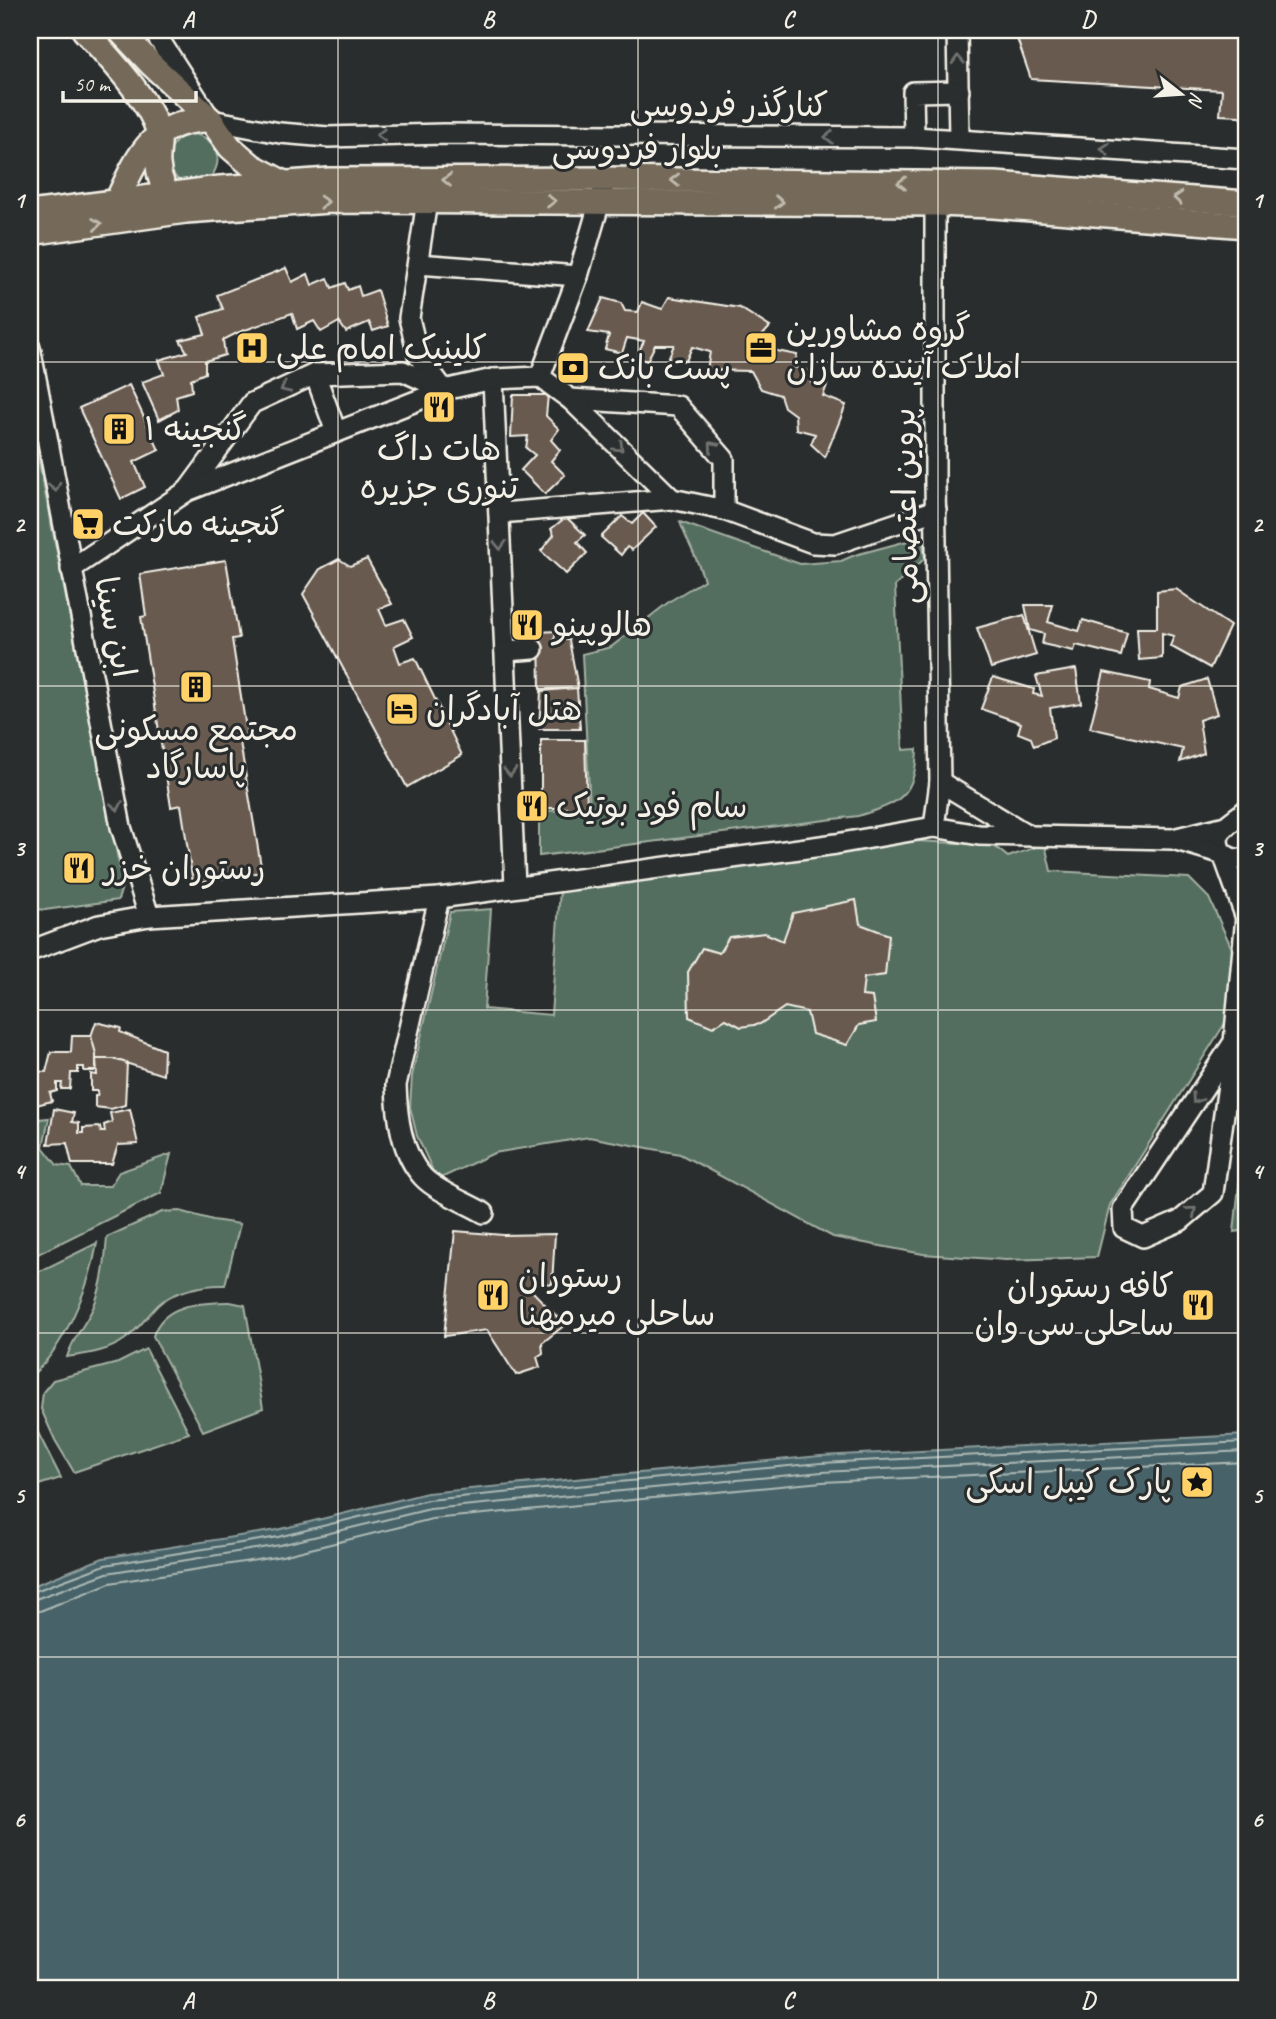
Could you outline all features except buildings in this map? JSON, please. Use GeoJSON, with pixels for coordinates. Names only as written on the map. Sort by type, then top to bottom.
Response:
{"type":"FeatureCollection","features":[{"type":"Feature","properties":{"kind":"main road"},"geometry":{"type":"LineString","coordinates":[[85,30],[145,103],[160,135],[158,164],[166,194],[186,211]]}},
{"type":"Feature","properties":{"kind":"main road"},"geometry":{"type":"LineString","coordinates":[[119,30],[211,120],[230,147],[252,166],[284,183]]}},
{"type":"Feature","properties":{"kind":"main road"},"geometry":{"type":"LineString","coordinates":[[116,65],[151,64]]}},
{"type":"Feature","properties":{"kind":"main road"},"geometry":{"type":"LineString","coordinates":[[117,201],[137,157],[160,135],[173,125],[190,119],[211,120]]}},
{"type":"Feature","properties":{"kind":"main road"},"geometry":{"type":"LineString","coordinates":[[210,209],[229,169],[230,147]]}},
{"type":"Feature","properties":{"kind":"main road","name":"بلوار فردوسی"},"geometry":{"type":"LineString","coordinates":[[30,214],[166,194],[329,180],[603,190],[935,194],[995,184],[1246,203]]}},
{"type":"Feature","properties":{"kind":"main road","name":"بلوار فردوسی"},"geometry":{"type":"LineString","coordinates":[[30,233],[210,209],[330,201],[427,201],[603,190]]}},
{"type":"Feature","properties":{"kind":"main road","name":"بلوار فردوسی"},"geometry":{"type":"LineString","coordinates":[[935,194],[993,206],[1246,226]]}},
{"type":"Feature","properties":{"kind":"street"},"geometry":{"type":"LineString","coordinates":[[153,30],[211,120]]}},
{"type":"Feature","properties":{"kind":"street"},"geometry":{"type":"LineString","coordinates":[[957,30],[959,138]]}},
{"type":"Feature","properties":{"kind":"street"},"geometry":{"type":"LineString","coordinates":[[914,137],[913,92],[959,91]]}},
{"type":"Feature","properties":{"kind":"street","name":"کنارگذر فردوسی"},"geometry":{"type":"LineString","coordinates":[[211,120],[280,133],[328,137],[443,134],[959,138],[1246,159]]}},
{"type":"Feature","properties":{"kind":"street"},"geometry":{"type":"LineString","coordinates":[[540,377],[578,276],[603,190]]}},
{"type":"Feature","properties":{"kind":"street","name":"پروین اعتصامی"},"geometry":{"type":"LineString","coordinates":[[934,827],[940,782],[935,194]]}},
{"type":"Feature","properties":{"kind":"street"},"geometry":{"type":"LineString","coordinates":[[427,201],[410,318],[418,355],[443,390]]}},
{"type":"Feature","properties":{"kind":"street"},"geometry":{"type":"LineString","coordinates":[[418,264],[578,276]]}},
{"type":"Feature","properties":{"kind":"street","name":"ابن سینا"},"geometry":{"type":"LineString","coordinates":[[30,347],[121,827],[149,916]]}},
{"type":"Feature","properties":{"kind":"street"},"geometry":{"type":"LineString","coordinates":[[187,491],[252,403],[315,374],[403,370],[443,390]]}},
{"type":"Feature","properties":{"kind":"street"},"geometry":{"type":"LineString","coordinates":[[315,374],[337,432]]}},
{"type":"Feature","properties":{"kind":"street"},"geometry":{"type":"LineString","coordinates":[[71,569],[187,491],[443,390],[493,379],[540,377],[570,399],[672,499]]}},
{"type":"Feature","properties":{"kind":"street"},"geometry":{"type":"LineString","coordinates":[[493,379],[515,886]]}},
{"type":"Feature","properties":{"kind":"street"},"geometry":{"type":"LineString","coordinates":[[570,399],[678,406],[724,459],[724,510]]}},
{"type":"Feature","properties":{"kind":"street"},"geometry":{"type":"LineString","coordinates":[[499,513],[672,499],[724,510],[813,543],[835,544],[936,510]]}},
{"type":"Feature","properties":{"kind":"street"},"geometry":{"type":"LineString","coordinates":[[505,651],[533,649]]}},
{"type":"Feature","properties":{"kind":"street"},"geometry":{"type":"LineString","coordinates":[[940,782],[1030,837]]}},
{"type":"Feature","properties":{"kind":"street"},"geometry":{"type":"LineString","coordinates":[[1173,839],[1238,821]]}},
{"type":"Feature","properties":{"kind":"street"},"geometry":{"type":"LineString","coordinates":[[1238,821],[1219,837],[1246,918],[1240,1050],[1213,1193],[1180,1221],[1143,1237],[1124,1228],[1123,1209],[1240,1050]]}},
{"type":"Feature","properties":{"kind":"street"},"geometry":{"type":"LineString","coordinates":[[30,951],[99,925],[149,916],[439,898],[836,844],[934,827],[979,835],[1173,839],[1223,854],[1233,860],[1246,858]]}},
{"type":"Feature","properties":{"kind":"street"},"geometry":{"type":"LineString","coordinates":[[439,898],[396,1085],[397,1114],[411,1158],[424,1178],[484,1213]]}},
{"type":"Feature","properties":{"kind":"green space"},"geometry":{"type":"Polygon","coordinates":[[[189,134],[206,138],[216,149],[217,164],[209,179],[178,180],[170,167],[172,147],[189,134]]]}},
{"type":"Feature","properties":{"kind":"green space"},"geometry":{"type":"Polygon","coordinates":[[[30,417],[123,884],[118,900],[45,910],[30,908],[30,417]]]}},
{"type":"Feature","properties":{"kind":"green space"},"geometry":{"type":"Polygon","coordinates":[[[680,522],[800,564],[841,561],[922,537],[925,558],[895,586],[903,750],[917,749],[916,765],[909,787],[903,795],[885,807],[858,816],[539,856],[539,811],[590,810],[582,654],[611,647],[670,601],[704,580],[680,522]]]}},
{"type":"Feature","properties":{"kind":"green space"},"geometry":{"type":"Polygon","coordinates":[[[916,841],[993,845],[1008,857],[1045,844],[1051,871],[1189,878],[1209,898],[1237,960],[1229,1017],[1110,1205],[1097,1257],[1006,1260],[923,1254],[833,1237],[680,1154],[589,1137],[494,1153],[437,1180],[417,1136],[410,1107],[412,1076],[450,912],[491,909],[484,1009],[551,1015],[560,890],[916,841]]]}},
{"type":"Feature","properties":{"kind":"green space"},"geometry":{"type":"Polygon","coordinates":[[[49,1118],[43,1147],[57,1165],[71,1167],[81,1186],[110,1186],[119,1172],[171,1154],[161,1193],[30,1258],[30,1120],[49,1118]]]}},
{"type":"Feature","properties":{"kind":"green space"},"geometry":{"type":"Polygon","coordinates":[[[1246,1121],[1246,1230],[1234,1232],[1246,1121]]]}},
{"type":"Feature","properties":{"kind":"green space"},"geometry":{"type":"Polygon","coordinates":[[[180,1211],[240,1224],[225,1285],[180,1292],[158,1305],[124,1340],[96,1352],[67,1357],[99,1291],[107,1237],[162,1212],[180,1211]]]}},
{"type":"Feature","properties":{"kind":"green space"},"geometry":{"type":"Polygon","coordinates":[[[97,1243],[94,1260],[74,1316],[54,1350],[30,1377],[30,1276],[97,1243]]]}},
{"type":"Feature","properties":{"kind":"green space"},"geometry":{"type":"Polygon","coordinates":[[[230,1302],[245,1305],[263,1408],[203,1431],[153,1336],[158,1325],[174,1311],[196,1304],[230,1302]]]}},
{"type":"Feature","properties":{"kind":"green space"},"geometry":{"type":"Polygon","coordinates":[[[146,1349],[189,1433],[74,1472],[41,1409],[43,1392],[53,1380],[118,1363],[146,1349]]]}},
{"type":"Feature","properties":{"kind":"green space"},"geometry":{"type":"Polygon","coordinates":[[[30,1417],[61,1478],[35,1486],[30,1481],[30,1417]]]}},
{"type":"Feature","properties":{"kind":"water"},"geometry":{"type":"Polygon","coordinates":[[[1246,1435],[1246,1989],[30,1989],[30,1587],[103,1558],[277,1530],[427,1493],[820,1456],[1246,1435]]]}},
{"type":"Feature","properties":{"kind":"place","name":"کلینیک امام علی"},"geometry":{"type":"Point","coordinates":[252,348]}},
{"type":"Feature","properties":{"kind":"place","name":"گروه مشاورین املاک آینده سازان"},"geometry":{"type":"Point","coordinates":[761,348]}},
{"type":"Feature","properties":{"kind":"place","name":"پست بانک"},"geometry":{"type":"Point","coordinates":[573,368]}},
{"type":"Feature","properties":{"kind":"place","name":"هات داگ تنورى جزيره"},"geometry":{"type":"Point","coordinates":[439,407]}},
{"type":"Feature","properties":{"kind":"place","name":"گنجینه ۱"},"geometry":{"type":"Point","coordinates":[119,429]}},
{"type":"Feature","properties":{"kind":"place","name":"گنجینه مارکت"},"geometry":{"type":"Point","coordinates":[88,524]}},
{"type":"Feature","properties":{"kind":"place","name":"هالوپینو"},"geometry":{"type":"Point","coordinates":[527,625]}},
{"type":"Feature","properties":{"kind":"place","name":"مجتمع مسکونی پاسارگاد"},"geometry":{"type":"Point","coordinates":[196,687]}},
{"type":"Feature","properties":{"kind":"place","name":"هتل آبادگران"},"geometry":{"type":"Point","coordinates":[402,709]}},
{"type":"Feature","properties":{"kind":"place","name":"سام فود بوتیک"},"geometry":{"type":"Point","coordinates":[532,806]}},
{"type":"Feature","properties":{"kind":"place","name":"رستوران خزر"},"geometry":{"type":"Point","coordinates":[79,868]}},
{"type":"Feature","properties":{"kind":"place","name":"رستوران ساحلی میرمهنا"},"geometry":{"type":"Point","coordinates":[493,1295]}},
{"type":"Feature","properties":{"kind":"place","name":"کافه رستوران ساحلی سی وان"},"geometry":{"type":"Point","coordinates":[1198,1305]}},
{"type":"Feature","properties":{"kind":"place","name":"پارک کیبل اسکی"},"geometry":{"type":"Point","coordinates":[1197,1482]}}]}
